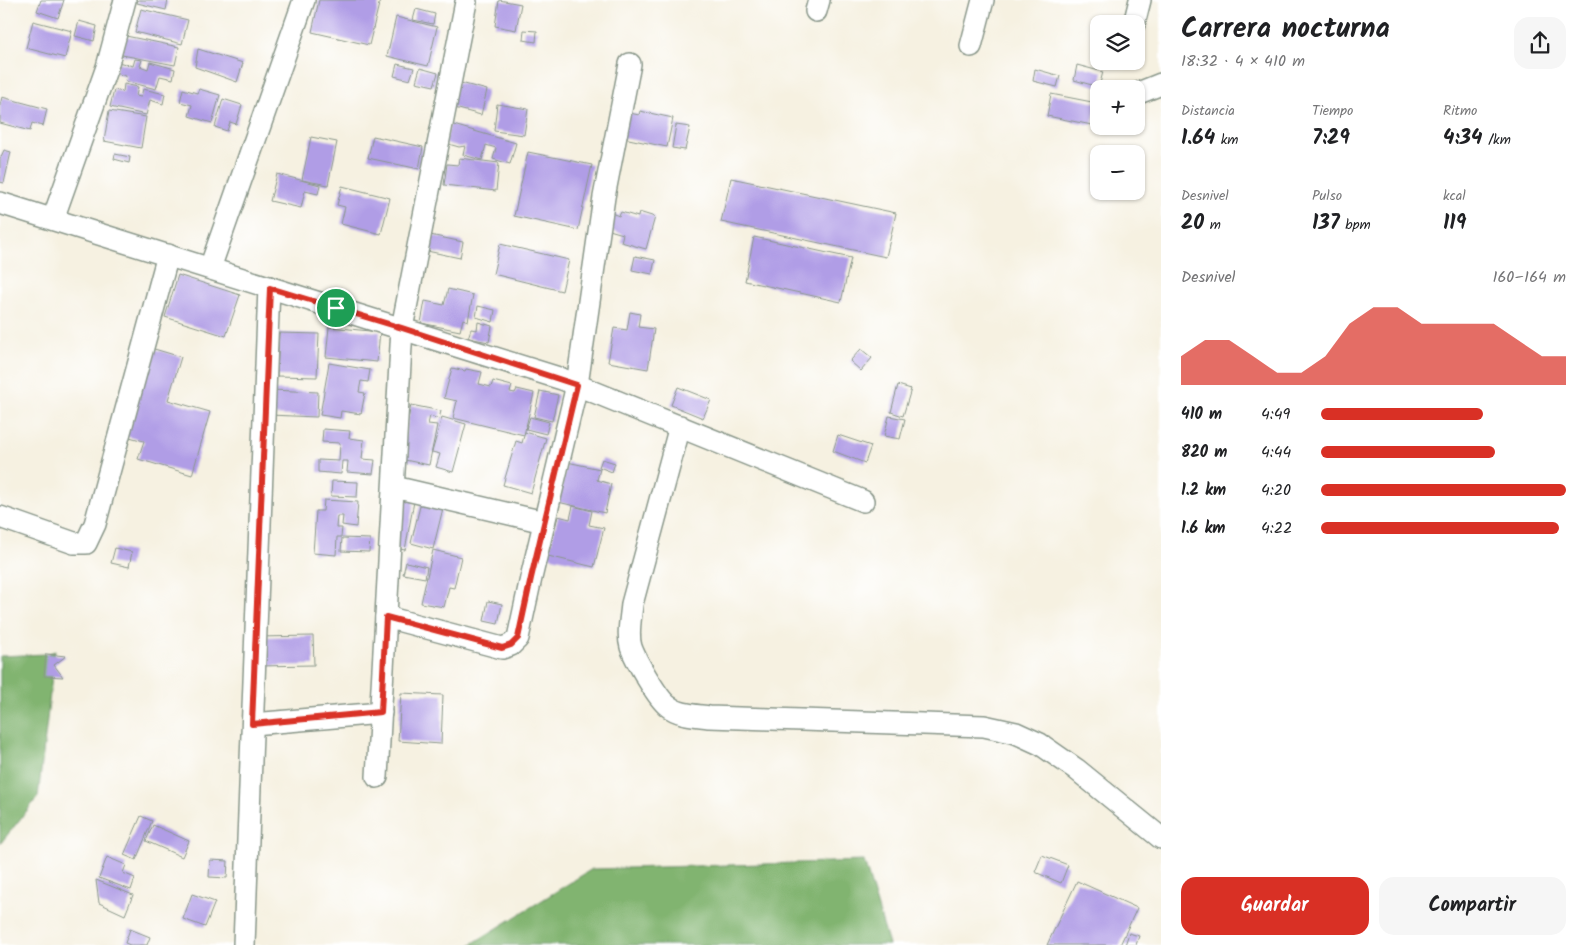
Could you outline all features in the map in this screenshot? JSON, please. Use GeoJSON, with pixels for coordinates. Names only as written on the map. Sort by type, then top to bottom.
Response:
{"type":"FeatureCollection","features":[{"type":"Feature","properties":{"kind":"street"},"geometry":{"type":"LineString","coordinates":[[53,219],[107,68],[125,0]]}},
{"type":"Feature","properties":{"kind":"street"},"geometry":{"type":"LineString","coordinates":[[210,268],[304,0]]}},
{"type":"Feature","properties":{"kind":"street"},"geometry":{"type":"LineString","coordinates":[[971,46],[983,0]]}},
{"type":"Feature","properties":{"kind":"street"},"geometry":{"type":"LineString","coordinates":[[1136,15],[1140,0]]}},
{"type":"Feature","properties":{"kind":"street"},"geometry":{"type":"LineString","coordinates":[[377,777],[402,328],[466,2]]}},
{"type":"Feature","properties":{"kind":"street"},"geometry":{"type":"LineString","coordinates":[[386,617],[502,648],[511,645],[518,638],[577,385],[604,197],[630,64]]}},
{"type":"Feature","properties":{"kind":"street"},"geometry":{"type":"LineString","coordinates":[[1145,90],[1161,84]]}},
{"type":"Feature","properties":{"kind":"street"},"geometry":{"type":"LineString","coordinates":[[0,202],[577,385],[863,501]]}},
{"type":"Feature","properties":{"kind":"street"},"geometry":{"type":"LineString","coordinates":[[0,517],[74,543],[86,543],[95,524],[168,255]]}},
{"type":"Feature","properties":{"kind":"street"},"geometry":{"type":"LineString","coordinates":[[244,945],[270,288]]}},
{"type":"Feature","properties":{"kind":"street"},"geometry":{"type":"LineString","coordinates":[[680,426],[632,604],[630,623],[630,646],[659,697],[668,707],[684,714],[709,717],[984,726],[1016,733],[1040,744],[1076,769],[1161,838]]}},
{"type":"Feature","properties":{"kind":"street"},"geometry":{"type":"LineString","coordinates":[[394,487],[544,522]]}},
{"type":"Feature","properties":{"kind":"street"},"geometry":{"type":"LineString","coordinates":[[252,724],[381,712]]}},
{"type":"Feature","properties":{"kind":"green space"},"geometry":{"type":"Polygon","coordinates":[[[55,651],[38,797],[0,844],[0,656],[46,654],[55,651]]]}},
{"type":"Feature","properties":{"kind":"green space"},"geometry":{"type":"Polygon","coordinates":[[[864,861],[889,945],[470,945],[592,869],[864,861]]]}},
{"type":"Feature","properties":{"kind":"building"},"geometry":{"type":"Polygon","coordinates":[[[41,0],[64,0],[58,18],[37,11],[41,0]]]}},
{"type":"Feature","properties":{"kind":"building"},"geometry":{"type":"Polygon","coordinates":[[[138,0],[168,0],[166,10],[137,3],[138,0]]]}},
{"type":"Feature","properties":{"kind":"building"},"geometry":{"type":"Polygon","coordinates":[[[319,0],[380,0],[369,45],[312,32],[319,0]]]}},
{"type":"Feature","properties":{"kind":"building"},"geometry":{"type":"Polygon","coordinates":[[[499,0],[521,4],[516,30],[495,26],[499,0]]]}},
{"type":"Feature","properties":{"kind":"building"},"geometry":{"type":"Polygon","coordinates":[[[141,9],[188,20],[182,44],[135,32],[141,9]]]}},
{"type":"Feature","properties":{"kind":"building"},"geometry":{"type":"Polygon","coordinates":[[[416,9],[435,14],[433,24],[413,20],[416,9]]]}},
{"type":"Feature","properties":{"kind":"building"},"geometry":{"type":"Polygon","coordinates":[[[396,17],[437,27],[428,66],[387,56],[396,17]]]}},
{"type":"Feature","properties":{"kind":"building"},"geometry":{"type":"Polygon","coordinates":[[[33,21],[72,31],[65,58],[26,48],[33,21]]]}},
{"type":"Feature","properties":{"kind":"building"},"geometry":{"type":"Polygon","coordinates":[[[79,21],[97,26],[94,41],[75,36],[79,21]]]}},
{"type":"Feature","properties":{"kind":"building"},"geometry":{"type":"Polygon","coordinates":[[[524,30],[537,31],[536,42],[523,40],[524,30]]]}},
{"type":"Feature","properties":{"kind":"building"},"geometry":{"type":"Polygon","coordinates":[[[126,36],[179,47],[175,65],[122,55],[126,36]]]}},
{"type":"Feature","properties":{"kind":"building"},"geometry":{"type":"Polygon","coordinates":[[[198,49],[243,63],[237,82],[195,67],[198,49]]]}},
{"type":"Feature","properties":{"kind":"building"},"geometry":{"type":"Polygon","coordinates":[[[135,59],[142,60],[140,66],[148,69],[150,62],[175,69],[173,79],[160,76],[156,89],[125,81],[126,76],[115,73],[118,62],[133,66],[135,59]]]}},
{"type":"Feature","properties":{"kind":"building"},"geometry":{"type":"Polygon","coordinates":[[[397,64],[414,68],[410,80],[394,76],[397,64]]]}},
{"type":"Feature","properties":{"kind":"building"},"geometry":{"type":"Polygon","coordinates":[[[1077,65],[1103,72],[1101,80],[1090,80],[1090,84],[1074,80],[1077,65]]]}},
{"type":"Feature","properties":{"kind":"building"},"geometry":{"type":"Polygon","coordinates":[[[420,68],[438,73],[434,86],[416,82],[420,68]]]}},
{"type":"Feature","properties":{"kind":"building"},"geometry":{"type":"Polygon","coordinates":[[[1035,69],[1060,76],[1057,87],[1033,81],[1035,69]]]}},
{"type":"Feature","properties":{"kind":"building"},"geometry":{"type":"Polygon","coordinates":[[[457,82],[487,90],[481,115],[451,107],[457,82]]]}},
{"type":"Feature","properties":{"kind":"building"},"geometry":{"type":"Polygon","coordinates":[[[124,84],[138,87],[136,96],[141,97],[143,89],[165,94],[163,104],[150,100],[146,115],[110,107],[114,90],[123,92],[124,84]]]}},
{"type":"Feature","properties":{"kind":"building"},"geometry":{"type":"Polygon","coordinates":[[[183,89],[197,93],[199,89],[220,95],[212,123],[189,116],[192,105],[180,102],[183,89]]]}},
{"type":"Feature","properties":{"kind":"building"},"geometry":{"type":"Polygon","coordinates":[[[1051,94],[1090,102],[1090,125],[1047,116],[1051,94]]]}},
{"type":"Feature","properties":{"kind":"building"},"geometry":{"type":"Polygon","coordinates":[[[2,97],[47,109],[43,126],[32,123],[30,131],[0,123],[2,97]]]}},
{"type":"Feature","properties":{"kind":"building"},"geometry":{"type":"Polygon","coordinates":[[[223,99],[242,105],[236,124],[230,122],[227,131],[215,127],[223,99]]]}},
{"type":"Feature","properties":{"kind":"building"},"geometry":{"type":"Polygon","coordinates":[[[497,104],[528,109],[524,135],[494,131],[497,104]]]}},
{"type":"Feature","properties":{"kind":"building"},"geometry":{"type":"Polygon","coordinates":[[[109,111],[146,117],[141,148],[104,141],[109,111]]]}},
{"type":"Feature","properties":{"kind":"building"},"geometry":{"type":"Polygon","coordinates":[[[640,111],[673,118],[667,147],[619,137],[625,112],[639,115],[640,111]]]}},
{"type":"Feature","properties":{"kind":"building"},"geometry":{"type":"Polygon","coordinates":[[[450,124],[516,143],[510,164],[493,159],[496,148],[486,145],[482,160],[463,155],[465,146],[459,147],[445,143],[450,124]]]}},
{"type":"Feature","properties":{"kind":"building"},"geometry":{"type":"Polygon","coordinates":[[[676,125],[690,127],[685,150],[672,148],[676,125]]]}},
{"type":"Feature","properties":{"kind":"building"},"geometry":{"type":"Polygon","coordinates":[[[373,136],[423,147],[419,169],[368,158],[373,136]]]}},
{"type":"Feature","properties":{"kind":"building"},"geometry":{"type":"Polygon","coordinates":[[[311,137],[337,142],[328,185],[302,180],[311,137]]]}},
{"type":"Feature","properties":{"kind":"building"},"geometry":{"type":"Polygon","coordinates":[[[4,150],[11,152],[4,183],[0,182],[0,159],[4,150]]]}},
{"type":"Feature","properties":{"kind":"building"},"geometry":{"type":"Polygon","coordinates":[[[528,152],[592,165],[578,230],[514,216],[528,152]]]}},
{"type":"Feature","properties":{"kind":"building"},"geometry":{"type":"Polygon","coordinates":[[[115,154],[130,157],[129,163],[114,159],[115,154]]]}},
{"type":"Feature","properties":{"kind":"building"},"geometry":{"type":"Polygon","coordinates":[[[459,158],[499,163],[496,191],[444,185],[447,164],[458,165],[459,158]]]}},
{"type":"Feature","properties":{"kind":"building"},"geometry":{"type":"Polygon","coordinates":[[[277,174],[320,185],[318,194],[305,191],[301,208],[270,201],[277,174]]]}},
{"type":"Feature","properties":{"kind":"building"},"geometry":{"type":"Polygon","coordinates":[[[731,178],[896,213],[886,257],[721,222],[731,178]]]}},
{"type":"Feature","properties":{"kind":"building"},"geometry":{"type":"Polygon","coordinates":[[[342,186],[390,198],[381,234],[341,224],[345,207],[337,205],[342,186]]]}},
{"type":"Feature","properties":{"kind":"building"},"geometry":{"type":"Polygon","coordinates":[[[621,212],[638,217],[639,212],[655,217],[646,249],[621,242],[623,234],[606,229],[611,213],[619,216],[621,212]]]}},
{"type":"Feature","properties":{"kind":"building"},"geometry":{"type":"Polygon","coordinates":[[[430,235],[463,242],[460,258],[427,251],[430,235]]]}},
{"type":"Feature","properties":{"kind":"building"},"geometry":{"type":"Polygon","coordinates":[[[754,237],[851,258],[841,302],[745,281],[754,237]]]}},
{"type":"Feature","properties":{"kind":"building"},"geometry":{"type":"Polygon","coordinates":[[[500,244],[569,260],[562,291],[493,274],[500,244]]]}},
{"type":"Feature","properties":{"kind":"building"},"geometry":{"type":"Polygon","coordinates":[[[635,256],[655,260],[652,274],[632,270],[635,256]]]}},
{"type":"Feature","properties":{"kind":"building"},"geometry":{"type":"Polygon","coordinates":[[[178,275],[240,295],[226,336],[165,317],[178,275]]]}},
{"type":"Feature","properties":{"kind":"building"},"geometry":{"type":"Polygon","coordinates":[[[448,289],[473,295],[468,321],[463,319],[460,331],[421,323],[425,301],[444,305],[448,289]]]}},
{"type":"Feature","properties":{"kind":"building"},"geometry":{"type":"Polygon","coordinates":[[[478,306],[495,310],[493,322],[476,317],[478,306]]]}},
{"type":"Feature","properties":{"kind":"building"},"geometry":{"type":"Polygon","coordinates":[[[630,312],[640,314],[638,327],[654,329],[648,369],[608,362],[614,328],[627,330],[630,312]]]}},
{"type":"Feature","properties":{"kind":"building"},"geometry":{"type":"Polygon","coordinates":[[[478,322],[492,326],[489,342],[468,338],[471,329],[477,330],[478,322]]]}},
{"type":"Feature","properties":{"kind":"building"},"geometry":{"type":"Polygon","coordinates":[[[329,327],[380,332],[377,362],[326,357],[329,327]]]}},
{"type":"Feature","properties":{"kind":"building"},"geometry":{"type":"Polygon","coordinates":[[[279,333],[319,334],[317,377],[277,376],[279,333]]]}},
{"type":"Feature","properties":{"kind":"building"},"geometry":{"type":"Polygon","coordinates":[[[151,348],[181,357],[168,400],[210,412],[192,475],[138,459],[144,441],[126,436],[151,348]]]}},
{"type":"Feature","properties":{"kind":"building"},"geometry":{"type":"Polygon","coordinates":[[[861,349],[872,358],[861,371],[850,361],[861,349]]]}},
{"type":"Feature","properties":{"kind":"building"},"geometry":{"type":"Polygon","coordinates":[[[329,363],[370,370],[368,382],[361,381],[359,392],[365,393],[361,414],[341,411],[340,418],[320,415],[329,363]]]}},
{"type":"Feature","properties":{"kind":"building"},"geometry":{"type":"Polygon","coordinates":[[[452,368],[482,372],[479,384],[491,387],[493,381],[512,386],[510,392],[515,393],[517,389],[534,393],[524,435],[453,418],[457,401],[444,398],[452,368]]]}},
{"type":"Feature","properties":{"kind":"building"},"geometry":{"type":"Polygon","coordinates":[[[898,385],[911,389],[903,416],[891,412],[898,385]]]}},
{"type":"Feature","properties":{"kind":"building"},"geometry":{"type":"Polygon","coordinates":[[[678,387],[711,400],[703,418],[671,405],[678,387]]]}},
{"type":"Feature","properties":{"kind":"building"},"geometry":{"type":"Polygon","coordinates":[[[270,390],[318,392],[317,417],[269,415],[270,390]]]}},
{"type":"Feature","properties":{"kind":"building"},"geometry":{"type":"Polygon","coordinates":[[[540,391],[558,395],[552,421],[534,417],[540,391]]]}},
{"type":"Feature","properties":{"kind":"building"},"geometry":{"type":"Polygon","coordinates":[[[411,405],[441,411],[439,419],[430,416],[428,424],[437,425],[429,465],[400,459],[411,405]]]}},
{"type":"Feature","properties":{"kind":"building"},"geometry":{"type":"Polygon","coordinates":[[[889,416],[905,419],[900,439],[884,436],[889,416]]]}},
{"type":"Feature","properties":{"kind":"building"},"geometry":{"type":"Polygon","coordinates":[[[442,417],[466,424],[453,472],[436,467],[440,454],[432,452],[442,417]]]}},
{"type":"Feature","properties":{"kind":"building"},"geometry":{"type":"Polygon","coordinates":[[[530,417],[549,422],[546,434],[526,429],[530,417]]]}},
{"type":"Feature","properties":{"kind":"building"},"geometry":{"type":"Polygon","coordinates":[[[323,429],[350,431],[349,438],[364,440],[362,459],[375,460],[373,474],[347,472],[348,461],[342,461],[341,474],[318,472],[318,460],[339,461],[340,443],[322,442],[323,429]]]}},
{"type":"Feature","properties":{"kind":"building"},"geometry":{"type":"Polygon","coordinates":[[[525,432],[546,438],[531,493],[503,485],[516,441],[522,443],[525,432]]]}},
{"type":"Feature","properties":{"kind":"building"},"geometry":{"type":"Polygon","coordinates":[[[838,435],[871,446],[865,463],[833,451],[838,435]]]}},
{"type":"Feature","properties":{"kind":"building"},"geometry":{"type":"Polygon","coordinates":[[[602,459],[615,463],[612,472],[599,467],[602,459]]]}},
{"type":"Feature","properties":{"kind":"building"},"geometry":{"type":"Polygon","coordinates":[[[567,462],[600,469],[597,480],[611,484],[605,513],[558,502],[567,462]]]}},
{"type":"Feature","properties":{"kind":"building"},"geometry":{"type":"Polygon","coordinates":[[[332,481],[358,482],[357,497],[331,496],[332,481]]]}},
{"type":"Feature","properties":{"kind":"building"},"geometry":{"type":"Polygon","coordinates":[[[404,494],[415,496],[405,550],[394,548],[404,494]]]}},
{"type":"Feature","properties":{"kind":"building"},"geometry":{"type":"Polygon","coordinates":[[[422,498],[444,504],[433,549],[411,543],[422,498]]]}},
{"type":"Feature","properties":{"kind":"building"},"geometry":{"type":"Polygon","coordinates":[[[324,500],[358,502],[356,527],[342,525],[343,516],[337,516],[336,528],[342,528],[341,537],[337,537],[336,555],[313,553],[316,511],[323,511],[324,500]]]}},
{"type":"Feature","properties":{"kind":"building"},"geometry":{"type":"Polygon","coordinates":[[[573,506],[592,511],[589,525],[604,528],[594,567],[548,556],[558,516],[570,519],[573,506]]]}},
{"type":"Feature","properties":{"kind":"building"},"geometry":{"type":"Polygon","coordinates":[[[342,538],[370,539],[369,552],[341,551],[342,538]]]}},
{"type":"Feature","properties":{"kind":"building"},"geometry":{"type":"Polygon","coordinates":[[[115,548],[132,552],[129,567],[111,563],[115,548]]]}},
{"type":"Feature","properties":{"kind":"building"},"geometry":{"type":"Polygon","coordinates":[[[433,550],[461,557],[454,588],[449,587],[444,607],[421,603],[433,550]]]}},
{"type":"Feature","properties":{"kind":"building"},"geometry":{"type":"Polygon","coordinates":[[[406,562],[427,567],[425,578],[403,574],[406,562]]]}},
{"type":"Feature","properties":{"kind":"building"},"geometry":{"type":"Polygon","coordinates":[[[488,601],[502,604],[498,624],[484,621],[488,601]]]}},
{"type":"Feature","properties":{"kind":"building"},"geometry":{"type":"Polygon","coordinates":[[[313,636],[314,665],[258,666],[258,637],[313,636]]]}},
{"type":"Feature","properties":{"kind":"building"},"geometry":{"type":"Polygon","coordinates":[[[46,654],[66,656],[54,665],[63,677],[44,676],[46,654]]]}},
{"type":"Feature","properties":{"kind":"building"},"geometry":{"type":"Polygon","coordinates":[[[401,693],[443,695],[441,744],[398,741],[401,693]]]}},
{"type":"Feature","properties":{"kind":"building"},"geometry":{"type":"Polygon","coordinates":[[[141,816],[152,821],[136,860],[124,855],[141,816]]]}},
{"type":"Feature","properties":{"kind":"building"},"geometry":{"type":"Polygon","coordinates":[[[153,825],[189,841],[182,857],[146,841],[153,825]]]}},
{"type":"Feature","properties":{"kind":"building"},"geometry":{"type":"Polygon","coordinates":[[[1042,855],[1068,865],[1061,883],[1035,872],[1042,855]]]}},
{"type":"Feature","properties":{"kind":"building"},"geometry":{"type":"Polygon","coordinates":[[[107,857],[126,865],[123,873],[135,878],[131,890],[99,878],[107,857]]]}},
{"type":"Feature","properties":{"kind":"building"},"geometry":{"type":"Polygon","coordinates":[[[210,860],[228,861],[227,878],[209,877],[210,860]]]}},
{"type":"Feature","properties":{"kind":"building"},"geometry":{"type":"Polygon","coordinates":[[[96,880],[133,895],[125,915],[99,903],[96,880]]]}},
{"type":"Feature","properties":{"kind":"building"},"geometry":{"type":"Polygon","coordinates":[[[1077,881],[1137,908],[1120,945],[1047,945],[1077,881]]]}},
{"type":"Feature","properties":{"kind":"building"},"geometry":{"type":"Polygon","coordinates":[[[192,894],[215,902],[205,927],[183,919],[192,894]]]}},
{"type":"Feature","properties":{"kind":"building"},"geometry":{"type":"Polygon","coordinates":[[[130,929],[150,937],[147,945],[130,945],[125,943],[130,929]]]}},
{"type":"Feature","properties":{"kind":"building"},"geometry":{"type":"Polygon","coordinates":[[[1129,933],[1139,936],[1136,945],[1125,945],[1129,933]]]}},
{"type":"Feature","properties":{"kind":"route"},"geometry":{"type":"LineString","coordinates":[[270,288],[336,308],[577,385],[518,638],[511,645],[502,648],[386,617],[381,712],[252,724],[270,288]]}}]}
